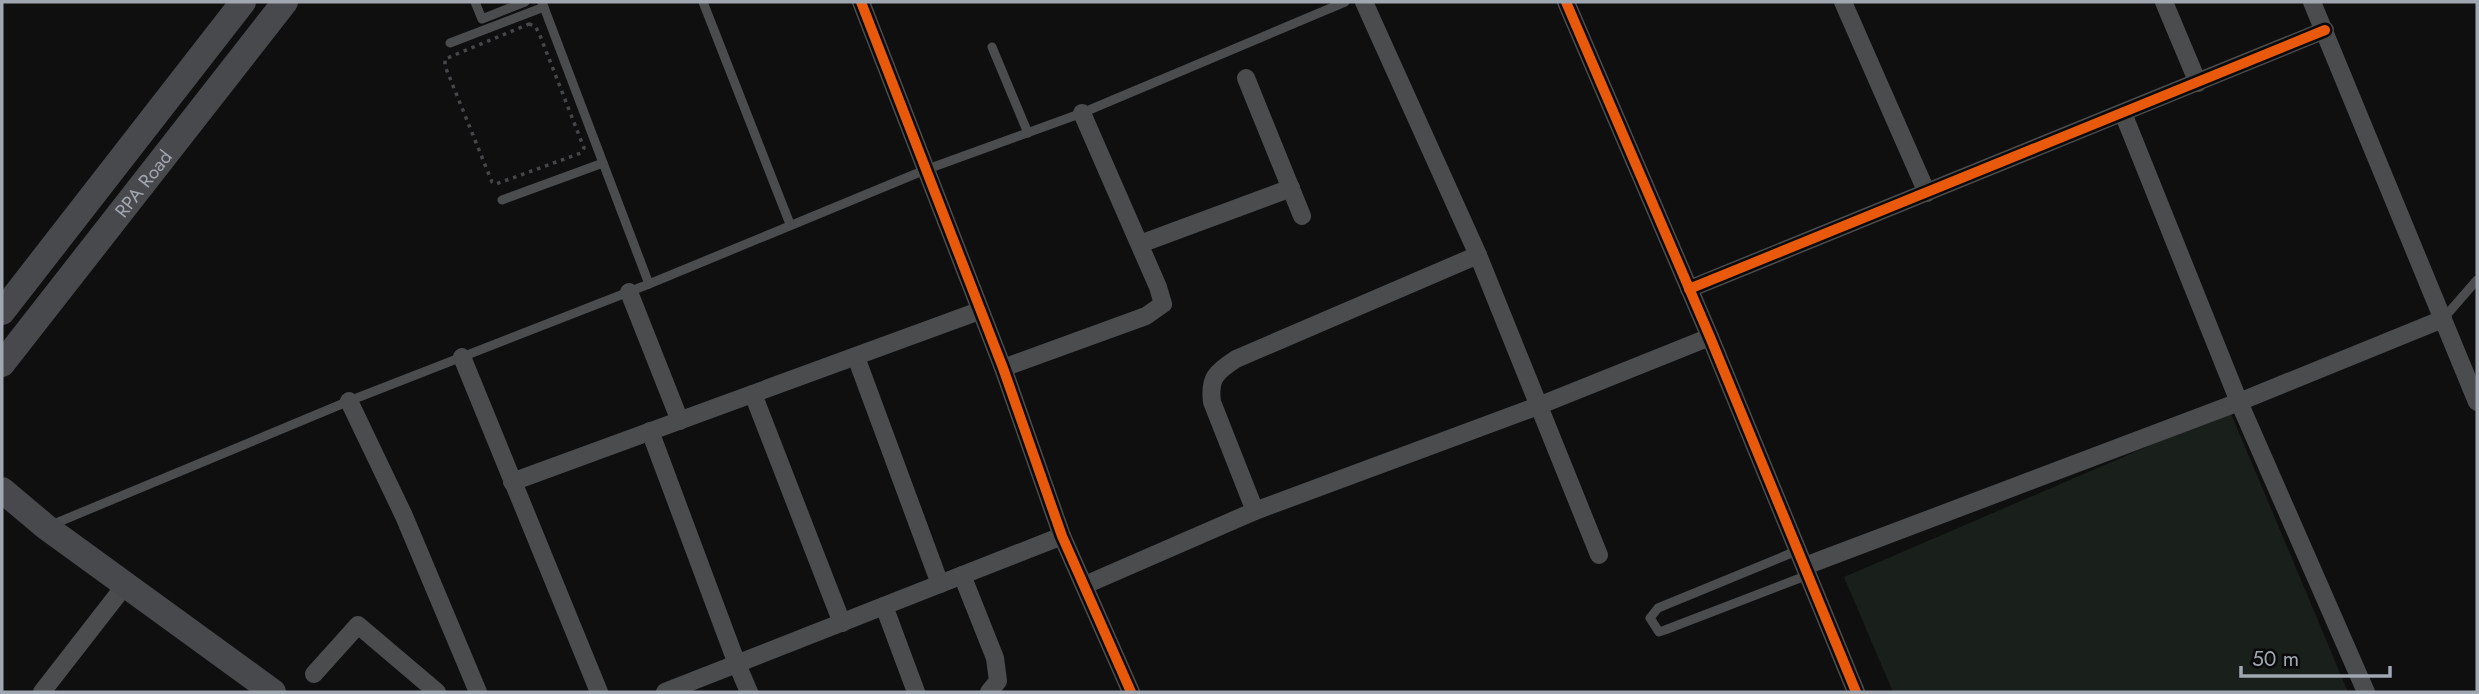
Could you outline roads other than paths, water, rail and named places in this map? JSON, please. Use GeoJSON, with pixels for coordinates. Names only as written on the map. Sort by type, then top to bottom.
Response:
{"type":"FeatureCollection","features":[{"type":"Feature","properties":{"kind":"street"},"geometry":{"type":"LineString","coordinates":[[2,312],[243,2]]}},
{"type":"Feature","properties":{"kind":"street","name":"RPA Road"},"geometry":{"type":"LineString","coordinates":[[2,364],[285,2]]}},
{"type":"Feature","properties":{"kind":"street"},"geometry":{"type":"LineString","coordinates":[[861,2],[1003,368],[1062,537],[1131,692]]}},
{"type":"Feature","properties":{"kind":"street"},"geometry":{"type":"LineString","coordinates":[[1364,2],[1478,256],[1600,555]]}},
{"type":"Feature","properties":{"kind":"street"},"geometry":{"type":"LineString","coordinates":[[1566,2],[1710,337],[1856,692]]}},
{"type":"Feature","properties":{"kind":"street"},"geometry":{"type":"LineString","coordinates":[[1843,2],[1927,192]]}},
{"type":"Feature","properties":{"kind":"street"},"geometry":{"type":"LineString","coordinates":[[2164,2],[2198,83]]}},
{"type":"Feature","properties":{"kind":"street"},"geometry":{"type":"LineString","coordinates":[[2312,2],[2477,402]]}},
{"type":"Feature","properties":{"kind":"street"},"geometry":{"type":"LineString","coordinates":[[1689,289],[2325,30]]}},
{"type":"Feature","properties":{"kind":"street"},"geometry":{"type":"LineString","coordinates":[[1246,78],[1302,216]]}},
{"type":"Feature","properties":{"kind":"street"},"geometry":{"type":"LineString","coordinates":[[1003,368],[1146,316],[1163,304],[1140,244],[1082,113]]}},
{"type":"Feature","properties":{"kind":"street"},"geometry":{"type":"LineString","coordinates":[[2123,113],[2239,402],[2367,692]]}},
{"type":"Feature","properties":{"kind":"street"},"geometry":{"type":"LineString","coordinates":[[1140,244],[1291,188]]}},
{"type":"Feature","properties":{"kind":"street"},"geometry":{"type":"LineString","coordinates":[[79,213],[105,232]]}},
{"type":"Feature","properties":{"kind":"street"},"geometry":{"type":"LineString","coordinates":[[1255,511],[1212,402],[1210,387],[1218,371],[1236,359],[1478,256]]}},
{"type":"Feature","properties":{"kind":"street"},"geometry":{"type":"LineString","coordinates":[[629,292],[680,421]]}},
{"type":"Feature","properties":{"kind":"street"},"geometry":{"type":"LineString","coordinates":[[512,482],[979,311]]}},
{"type":"Feature","properties":{"kind":"street"},"geometry":{"type":"LineString","coordinates":[[1804,564],[2239,402],[2443,319]]}},
{"type":"Feature","properties":{"kind":"street"},"geometry":{"type":"LineString","coordinates":[[1085,585],[1255,511],[1538,406],[1710,337]]}},
{"type":"Feature","properties":{"kind":"street"},"geometry":{"type":"LineString","coordinates":[[461,357],[599,692]]}},
{"type":"Feature","properties":{"kind":"street"},"geometry":{"type":"LineString","coordinates":[[856,357],[940,584]]}},
{"type":"Feature","properties":{"kind":"street"},"geometry":{"type":"LineString","coordinates":[[753,394],[842,623]]}},
{"type":"Feature","properties":{"kind":"street"},"geometry":{"type":"LineString","coordinates":[[349,401],[404,516],[478,692]]}},
{"type":"Feature","properties":{"kind":"street"},"geometry":{"type":"LineString","coordinates":[[650,431],[737,664],[750,692]]}},
{"type":"Feature","properties":{"kind":"street"},"geometry":{"type":"LineString","coordinates":[[2,491],[46,527],[273,692]]}},
{"type":"Feature","properties":{"kind":"street"},"geometry":{"type":"LineString","coordinates":[[666,692],[1062,537]]}},
{"type":"Feature","properties":{"kind":"street"},"geometry":{"type":"LineString","coordinates":[[962,575],[995,657],[998,681],[989,692]]}},
{"type":"Feature","properties":{"kind":"street"},"geometry":{"type":"LineString","coordinates":[[42,692],[126,584]]}},
{"type":"Feature","properties":{"kind":"street"},"geometry":{"type":"LineString","coordinates":[[884,606],[916,692]]}},
{"type":"Feature","properties":{"kind":"street"},"geometry":{"type":"LineString","coordinates":[[314,674],[358,625],[435,692]]}},
{"type":"Feature","properties":{"kind":"lane"},"geometry":{"type":"LineString","coordinates":[[475,2],[487,29]]}},
{"type":"Feature","properties":{"kind":"lane"},"geometry":{"type":"LineString","coordinates":[[482,19],[525,2]]}},
{"type":"Feature","properties":{"kind":"lane"},"geometry":{"type":"LineString","coordinates":[[703,2],[790,224]]}},
{"type":"Feature","properties":{"kind":"lane"},"geometry":{"type":"LineString","coordinates":[[46,527],[349,401],[649,284],[925,170],[1082,113],[1345,2]]}},
{"type":"Feature","properties":{"kind":"lane"},"geometry":{"type":"LineString","coordinates":[[450,43],[543,4],[649,284]]}},
{"type":"Feature","properties":{"kind":"lane"},"geometry":{"type":"LineString","coordinates":[[992,47],[1028,133]]}},
{"type":"Feature","properties":{"kind":"lane"},"geometry":{"type":"LineString","coordinates":[[502,200],[603,163]]}},
{"type":"Feature","properties":{"kind":"lane"},"geometry":{"type":"LineString","coordinates":[[2443,319],[2477,280]]}},
{"type":"Feature","properties":{"kind":"lane"},"geometry":{"type":"LineString","coordinates":[[1804,564],[1665,630],[1659,632],[1650,618],[1658,608],[1804,564]]}}]}
